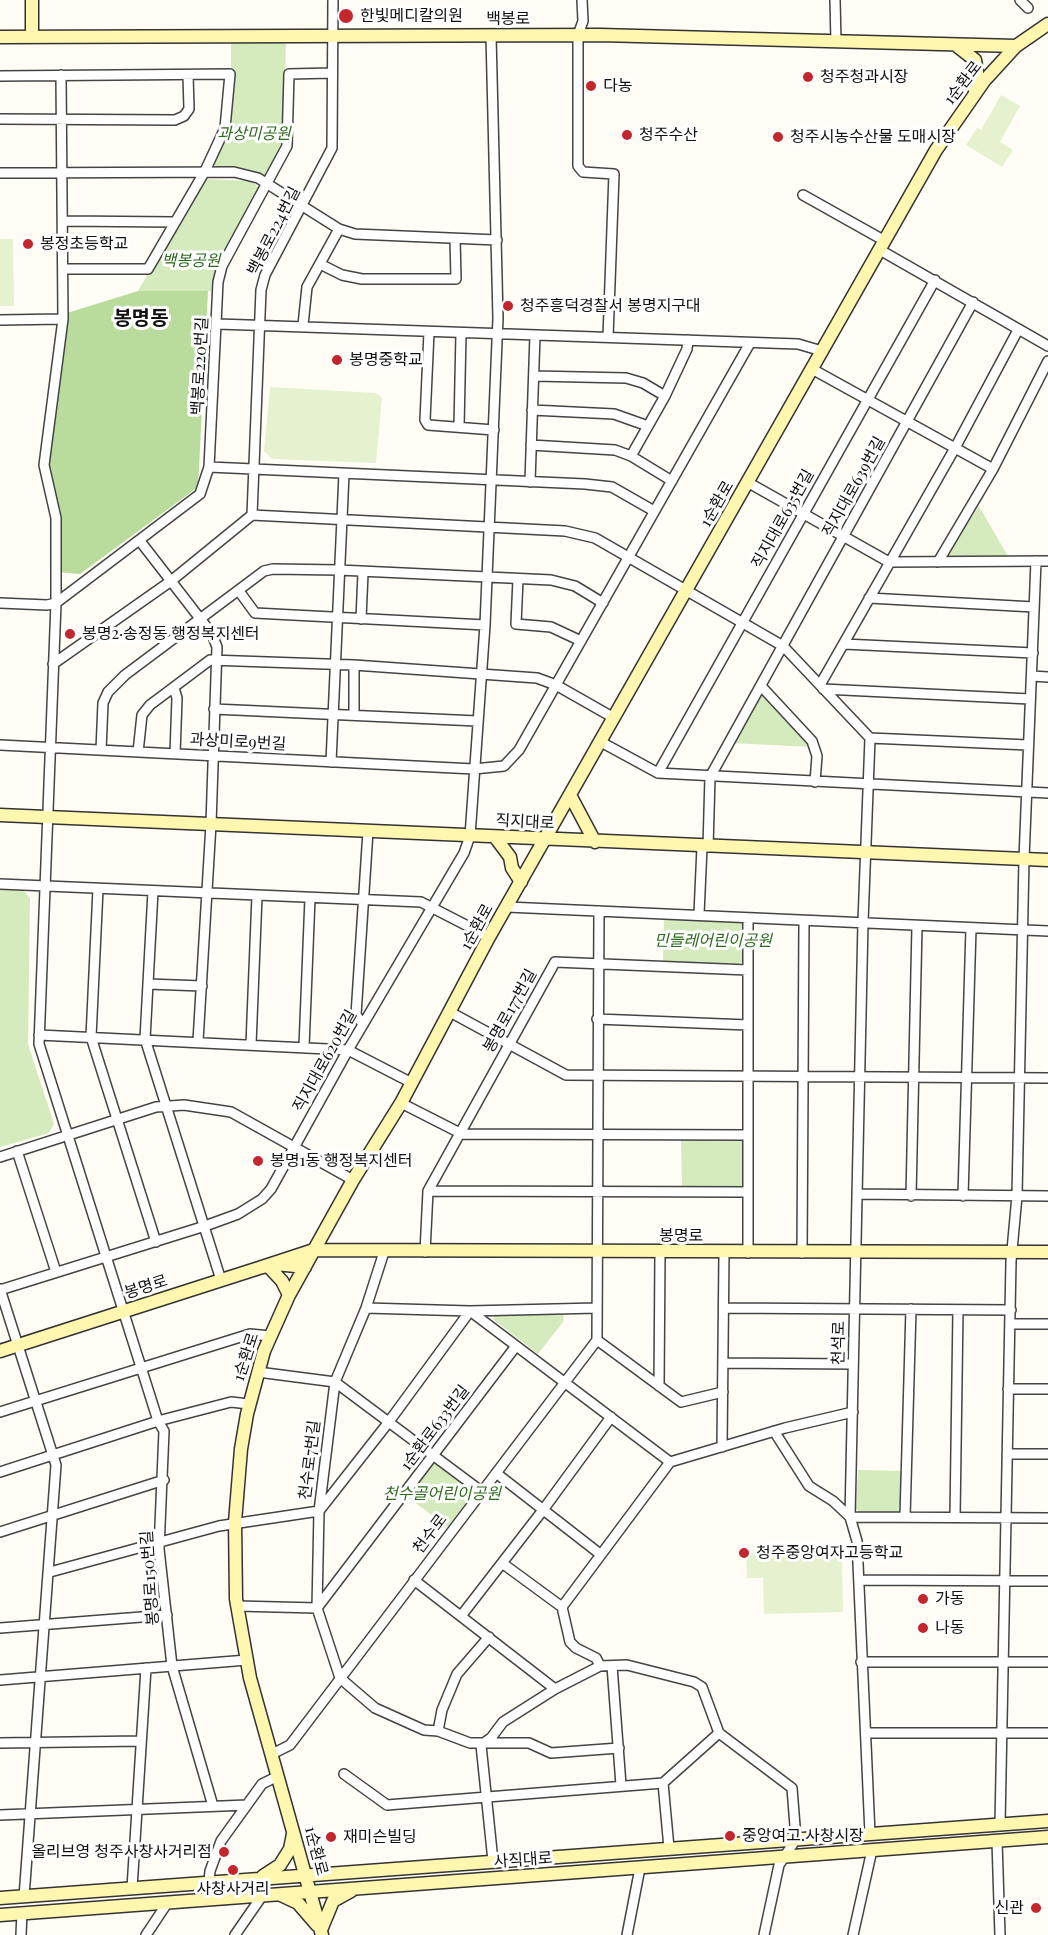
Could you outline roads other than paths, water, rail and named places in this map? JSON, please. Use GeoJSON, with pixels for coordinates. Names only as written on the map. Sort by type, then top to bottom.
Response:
{"type":"FeatureCollection","features":[{"type":"Feature","properties":{"kind":"street"},"geometry":{"type":"LineString","coordinates":[[32,0],[32,37]]}},
{"type":"Feature","properties":{"kind":"street","name":"백봉로224번길"},"geometry":{"type":"LineString","coordinates":[[252,515],[261,290],[265,275],[332,148],[333,0]]}},
{"type":"Feature","properties":{"kind":"street"},"geometry":{"type":"LineString","coordinates":[[582,0],[583,21],[578,35],[578,166],[583,172],[614,174],[608,337]]}},
{"type":"Feature","properties":{"kind":"street"},"geometry":{"type":"LineString","coordinates":[[835,0],[836,42]]}},
{"type":"Feature","properties":{"kind":"street"},"geometry":{"type":"LineString","coordinates":[[1020,0],[1028,8]]}},
{"type":"Feature","properties":{"kind":"street","name":"1순환로"},"geometry":{"type":"LineString","coordinates":[[321,1933],[246,1660],[237,1606],[235,1522],[241,1449],[249,1404],[270,1336],[304,1267],[353,1180],[401,1103],[489,937],[749,483],[936,150],[974,93],[1016,46],[1048,24]]}},
{"type":"Feature","properties":{"kind":"street","name":"백봉로"},"geometry":{"type":"LineString","coordinates":[[0,37],[578,35],[1016,46]]}},
{"type":"Feature","properties":{"kind":"street"},"geometry":{"type":"LineString","coordinates":[[470,836],[485,625],[497,333],[497,240],[491,36]]}},
{"type":"Feature","properties":{"kind":"street"},"geometry":{"type":"LineString","coordinates":[[956,45],[975,60],[977,72],[974,93]]}},
{"type":"Feature","properties":{"kind":"street","name":"백봉로220번길"},"geometry":{"type":"LineString","coordinates":[[56,603],[200,494],[209,467],[218,324],[218,282],[222,266],[287,146],[289,75],[333,73]]}},
{"type":"Feature","properties":{"kind":"street","name":"봉명로150번길"},"geometry":{"type":"LineString","coordinates":[[60,75],[63,319],[44,465],[56,518],[56,603],[39,1035],[141,1368],[158,1421],[164,1431],[164,1480],[159,1540],[172,1666],[213,1806]]}},
{"type":"Feature","properties":{"kind":"street"},"geometry":{"type":"LineString","coordinates":[[0,119],[175,120],[184,116],[189,109],[188,75]]}},
{"type":"Feature","properties":{"kind":"street"},"geometry":{"type":"LineString","coordinates":[[0,76],[230,75],[225,128],[205,171],[147,269],[63,269]]}},
{"type":"Feature","properties":{"kind":"street"},"geometry":{"type":"LineString","coordinates":[[0,173],[205,171],[248,174],[304,204],[339,229],[371,237],[497,240]]}},
{"type":"Feature","properties":{"kind":"street"},"geometry":{"type":"LineString","coordinates":[[802,195],[935,280],[1048,346]]}},
{"type":"Feature","properties":{"kind":"street"},"geometry":{"type":"LineString","coordinates":[[63,221],[175,222]]}},
{"type":"Feature","properties":{"kind":"street"},"geometry":{"type":"LineString","coordinates":[[303,325],[307,287],[339,229]]}},
{"type":"Feature","properties":{"kind":"street"},"geometry":{"type":"LineString","coordinates":[[320,264],[342,275],[362,279],[456,279],[455,239]]}},
{"type":"Feature","properties":{"kind":"street","name":"직지대로635번길"},"geometry":{"type":"LineString","coordinates":[[658,773],[866,399],[935,280]]}},
{"type":"Feature","properties":{"kind":"street","name":"직지대로639번길"},"geometry":{"type":"LineString","coordinates":[[699,914],[711,777],[973,302]]}},
{"type":"Feature","properties":{"kind":"street"},"geometry":{"type":"LineString","coordinates":[[0,320],[63,319]]}},
{"type":"Feature","properties":{"kind":"street"},"geometry":{"type":"LineString","coordinates":[[218,324],[303,325],[429,332],[798,344],[822,351]]}},
{"type":"Feature","properties":{"kind":"street"},"geometry":{"type":"LineString","coordinates":[[821,687],[889,562],[955,448],[1018,330]]}},
{"type":"Feature","properties":{"kind":"street"},"geometry":{"type":"LineString","coordinates":[[429,332],[425,420],[428,425],[494,430]]}},
{"type":"Feature","properties":{"kind":"street"},"geometry":{"type":"LineString","coordinates":[[459,427],[461,333]]}},
{"type":"Feature","properties":{"kind":"street"},"geometry":{"type":"LineString","coordinates":[[530,482],[535,335]]}},
{"type":"Feature","properties":{"kind":"street"},"geometry":{"type":"LineString","coordinates":[[631,456],[665,396],[687,349],[688,340]]}},
{"type":"Feature","properties":{"kind":"street","name":"과상미로9번길"},"geometry":{"type":"LineString","coordinates":[[0,745],[474,769],[504,766],[514,758],[750,343]]}},
{"type":"Feature","properties":{"kind":"street"},"geometry":{"type":"LineString","coordinates":[[938,562],[993,469],[1048,361]]}},
{"type":"Feature","properties":{"kind":"street"},"geometry":{"type":"LineString","coordinates":[[812,369],[993,469]]}},
{"type":"Feature","properties":{"kind":"street"},"geometry":{"type":"LineString","coordinates":[[534,376],[626,378],[643,383],[665,396]]}},
{"type":"Feature","properties":{"kind":"street"},"geometry":{"type":"LineString","coordinates":[[532,410],[614,414],[648,426]]}},
{"type":"Feature","properties":{"kind":"street"},"geometry":{"type":"LineString","coordinates":[[531,445],[603,448],[631,456],[672,481]]}},
{"type":"Feature","properties":{"kind":"street"},"geometry":{"type":"LineString","coordinates":[[209,467],[612,487],[654,511]]}},
{"type":"Feature","properties":{"kind":"street"},"geometry":{"type":"LineString","coordinates":[[331,762],[344,474]]}},
{"type":"Feature","properties":{"kind":"street"},"geometry":{"type":"LineString","coordinates":[[749,483],[889,562],[1048,561]]}},
{"type":"Feature","properties":{"kind":"street"},"geometry":{"type":"LineString","coordinates":[[54,664],[171,581],[252,515],[580,533],[595,538],[685,592],[783,646],[870,738],[1028,745]]}},
{"type":"Feature","properties":{"kind":"street"},"geometry":{"type":"LineString","coordinates":[[140,541],[212,634],[217,647],[211,756],[208,894],[198,1041]]}},
{"type":"Feature","properties":{"kind":"street"},"geometry":{"type":"LineString","coordinates":[[1000,1825],[1011,1261],[1014,1252],[1017,1196],[1026,792],[1036,561]]}},
{"type":"Feature","properties":{"kind":"street"},"geometry":{"type":"LineString","coordinates":[[101,750],[102,703],[108,692],[125,675],[201,621],[264,571],[273,569],[339,570],[563,582],[603,603]]}},
{"type":"Feature","properties":{"kind":"street"},"geometry":{"type":"LineString","coordinates":[[361,619],[363,573]]}},
{"type":"Feature","properties":{"kind":"street"},"geometry":{"type":"LineString","coordinates":[[518,579],[516,624],[561,630],[581,641]]}},
{"type":"Feature","properties":{"kind":"street"},"geometry":{"type":"LineString","coordinates":[[239,591],[255,613],[485,625]]}},
{"type":"Feature","properties":{"kind":"street"},"geometry":{"type":"LineString","coordinates":[[869,598],[1034,607]]}},
{"type":"Feature","properties":{"kind":"street"},"geometry":{"type":"LineString","coordinates":[[0,603],[47,605],[56,603]]}},
{"type":"Feature","properties":{"kind":"street"},"geometry":{"type":"LineString","coordinates":[[844,644],[1033,653]]}},
{"type":"Feature","properties":{"kind":"street"},"geometry":{"type":"LineString","coordinates":[[138,752],[142,716],[150,705],[210,660],[217,663],[354,665],[482,676],[537,678],[556,685],[614,718]]}},
{"type":"Feature","properties":{"kind":"street"},"geometry":{"type":"LineString","coordinates":[[354,665],[354,714]]}},
{"type":"Feature","properties":{"kind":"street"},"geometry":{"type":"LineString","coordinates":[[1032,676],[1048,677]]}},
{"type":"Feature","properties":{"kind":"street"},"geometry":{"type":"LineString","coordinates":[[761,686],[816,748],[815,782]]}},
{"type":"Feature","properties":{"kind":"street"},"geometry":{"type":"LineString","coordinates":[[821,687],[1030,699]]}},
{"type":"Feature","properties":{"kind":"street"},"geometry":{"type":"LineString","coordinates":[[174,688],[177,698],[175,754]]}},
{"type":"Feature","properties":{"kind":"street"},"geometry":{"type":"LineString","coordinates":[[214,709],[477,721]]}},
{"type":"Feature","properties":{"kind":"street","name":"천석로"},"geometry":{"type":"LineString","coordinates":[[870,738],[863,922],[850,1517],[857,1541],[870,1834]]}},
{"type":"Feature","properties":{"kind":"street"},"geometry":{"type":"LineString","coordinates":[[601,742],[658,773],[1048,793]]}},
{"type":"Feature","properties":{"kind":"street"},"geometry":{"type":"LineString","coordinates":[[570,795],[595,842]]}},
{"type":"Feature","properties":{"kind":"street","name":"직지대로"},"geometry":{"type":"LineString","coordinates":[[0,815],[1048,860]]}},
{"type":"Feature","properties":{"kind":"street"},"geometry":{"type":"LineString","coordinates":[[363,1024],[356,1015],[368,831]]}},
{"type":"Feature","properties":{"kind":"street","name":"직지대로620번길"},"geometry":{"type":"LineString","coordinates":[[0,1289],[238,1215],[262,1199],[271,1189],[348,1050],[464,853],[470,836]]}},
{"type":"Feature","properties":{"kind":"street"},"geometry":{"type":"LineString","coordinates":[[495,837],[510,858],[512,868],[522,882]]}},
{"type":"Feature","properties":{"kind":"street"},"geometry":{"type":"LineString","coordinates":[[0,884],[421,902],[432,905],[489,937]]}},
{"type":"Feature","properties":{"kind":"street"},"geometry":{"type":"LineString","coordinates":[[98,889],[92,1037],[156,1242]]}},
{"type":"Feature","properties":{"kind":"street"},"geometry":{"type":"LineString","coordinates":[[153,891],[145,1039],[221,1280]]}},
{"type":"Feature","properties":{"kind":"street"},"geometry":{"type":"LineString","coordinates":[[251,1044],[257,896]]}},
{"type":"Feature","properties":{"kind":"street"},"geometry":{"type":"LineString","coordinates":[[304,1047],[310,898]]}},
{"type":"Feature","properties":{"kind":"street"},"geometry":{"type":"LineString","coordinates":[[507,907],[699,914],[748,919],[863,922],[1048,932]]}},
{"type":"Feature","properties":{"kind":"street"},"geometry":{"type":"LineString","coordinates":[[599,911],[596,1134],[597,1340],[681,1402],[723,1392]]}},
{"type":"Feature","properties":{"kind":"street"},"geometry":{"type":"LineString","coordinates":[[748,919],[748,1253]]}},
{"type":"Feature","properties":{"kind":"street"},"geometry":{"type":"LineString","coordinates":[[802,1252],[804,921]]}},
{"type":"Feature","properties":{"kind":"street"},"geometry":{"type":"LineString","coordinates":[[911,1196],[917,926]]}},
{"type":"Feature","properties":{"kind":"street"},"geometry":{"type":"LineString","coordinates":[[963,1196],[968,1077],[970,928]]}},
{"type":"Feature","properties":{"kind":"street","name":"봉명로177번길"},"geometry":{"type":"LineString","coordinates":[[425,1252],[428,1191],[462,1134],[508,1044],[555,962],[748,970]]}},
{"type":"Feature","properties":{"kind":"street"},"geometry":{"type":"LineString","coordinates":[[148,984],[202,986]]}},
{"type":"Feature","properties":{"kind":"street"},"geometry":{"type":"LineString","coordinates":[[450,1012],[566,1075],[1048,1078]]}},
{"type":"Feature","properties":{"kind":"street"},"geometry":{"type":"LineString","coordinates":[[597,1019],[748,1025]]}},
{"type":"Feature","properties":{"kind":"street"},"geometry":{"type":"LineString","coordinates":[[39,1035],[348,1050],[412,1083]]}},
{"type":"Feature","properties":{"kind":"street"},"geometry":{"type":"LineString","coordinates":[[401,1103],[462,1134],[748,1136]]}},
{"type":"Feature","properties":{"kind":"street"},"geometry":{"type":"LineString","coordinates":[[0,1157],[156,1107],[184,1105],[231,1112],[353,1180]]}},
{"type":"Feature","properties":{"kind":"street"},"geometry":{"type":"LineString","coordinates":[[17,1151],[56,1272]]}},
{"type":"Feature","properties":{"kind":"street"},"geometry":{"type":"LineString","coordinates":[[428,1191],[748,1192]]}},
{"type":"Feature","properties":{"kind":"street"},"geometry":{"type":"LineString","coordinates":[[858,1194],[1048,1196]]}},
{"type":"Feature","properties":{"kind":"street","name":"봉명로"},"geometry":{"type":"LineString","coordinates":[[0,1351],[314,1250],[660,1253],[1048,1252]]}},
{"type":"Feature","properties":{"kind":"street","name":"천수로7번길"},"geometry":{"type":"LineString","coordinates":[[339,1678],[317,1608],[319,1511],[334,1382],[366,1308],[384,1252]]}},
{"type":"Feature","properties":{"kind":"street"},"geometry":{"type":"LineString","coordinates":[[722,1447],[724,1252]]}},
{"type":"Feature","properties":{"kind":"street"},"geometry":{"type":"LineString","coordinates":[[659,1386],[660,1253]]}},
{"type":"Feature","properties":{"kind":"street","name":"봉명로"},"geometry":{"type":"LineString","coordinates":[[264,1267],[276,1264],[304,1267]]}},
{"type":"Feature","properties":{"kind":"street"},"geometry":{"type":"LineString","coordinates":[[264,1267],[282,1281],[289,1295]]}},
{"type":"Feature","properties":{"kind":"street"},"geometry":{"type":"LineString","coordinates":[[0,1289],[56,1465],[50,1572],[24,1897]]}},
{"type":"Feature","properties":{"kind":"street"},"geometry":{"type":"LineString","coordinates":[[366,1308],[470,1311],[597,1308]]}},
{"type":"Feature","properties":{"kind":"street"},"geometry":{"type":"LineString","coordinates":[[725,1308],[1011,1310]]}},
{"type":"Feature","properties":{"kind":"street"},"geometry":{"type":"LineString","coordinates":[[905,1517],[911,1309]]}},
{"type":"Feature","properties":{"kind":"street"},"geometry":{"type":"LineString","coordinates":[[956,1517],[957,1310]]}},
{"type":"Feature","properties":{"kind":"street"},"geometry":{"type":"LineString","coordinates":[[470,1311],[670,1462]]}},
{"type":"Feature","properties":{"kind":"street"},"geometry":{"type":"LineString","coordinates":[[50,1572],[159,1540],[235,1522],[319,1511],[388,1423],[470,1311]]}},
{"type":"Feature","properties":{"kind":"street"},"geometry":{"type":"LineString","coordinates":[[1010,1324],[1048,1324]]}},
{"type":"Feature","properties":{"kind":"street"},"geometry":{"type":"LineString","coordinates":[[0,1412],[250,1334],[270,1336]]}},
{"type":"Feature","properties":{"kind":"street","name":"천수로"},"geometry":{"type":"LineString","coordinates":[[272,1755],[290,1745],[597,1340]]}},
{"type":"Feature","properties":{"kind":"street","name":"1순환로633번길"},"geometry":{"type":"LineString","coordinates":[[317,1608],[434,1457],[516,1346]]}},
{"type":"Feature","properties":{"kind":"street"},"geometry":{"type":"LineString","coordinates":[[724,1363],[854,1364]]}},
{"type":"Feature","properties":{"kind":"street"},"geometry":{"type":"LineString","coordinates":[[258,1372],[334,1382],[482,1491]]}},
{"type":"Feature","properties":{"kind":"street"},"geometry":{"type":"LineString","coordinates":[[1008,1389],[1048,1389]]}},
{"type":"Feature","properties":{"kind":"street"},"geometry":{"type":"LineString","coordinates":[[0,1472],[158,1421],[231,1402],[249,1404]]}},
{"type":"Feature","properties":{"kind":"street"},"geometry":{"type":"LineString","coordinates":[[562,1607],[670,1462],[774,1431],[853,1412]]}},
{"type":"Feature","properties":{"kind":"street"},"geometry":{"type":"LineString","coordinates":[[461,1616],[611,1417]]}},
{"type":"Feature","properties":{"kind":"street"},"geometry":{"type":"LineString","coordinates":[[774,1431],[809,1486],[850,1517],[1048,1518]]}},
{"type":"Feature","properties":{"kind":"street"},"geometry":{"type":"LineString","coordinates":[[1007,1454],[1048,1454]]}},
{"type":"Feature","properties":{"kind":"street"},"geometry":{"type":"LineString","coordinates":[[496,1473],[600,1554]]}},
{"type":"Feature","properties":{"kind":"street"},"geometry":{"type":"LineString","coordinates":[[0,1532],[164,1480]]}},
{"type":"Feature","properties":{"kind":"street"},"geometry":{"type":"LineString","coordinates":[[502,1563],[562,1607],[570,1641],[576,1648],[596,1658],[600,1666]]}},
{"type":"Feature","properties":{"kind":"street"},"geometry":{"type":"LineString","coordinates":[[414,1580],[555,1689]]}},
{"type":"Feature","properties":{"kind":"street"},"geometry":{"type":"LineString","coordinates":[[858,1580],[1048,1581]]}},
{"type":"Feature","properties":{"kind":"street"},"geometry":{"type":"LineString","coordinates":[[237,1606],[317,1608]]}},
{"type":"Feature","properties":{"kind":"street"},"geometry":{"type":"LineString","coordinates":[[0,1628],[167,1615]]}},
{"type":"Feature","properties":{"kind":"street"},"geometry":{"type":"LineString","coordinates":[[438,1731],[442,1710],[457,1674],[489,1637]]}},
{"type":"Feature","properties":{"kind":"street"},"geometry":{"type":"LineString","coordinates":[[0,1680],[246,1660]]}},
{"type":"Feature","properties":{"kind":"street"},"geometry":{"type":"LineString","coordinates":[[861,1662],[1048,1662]]}},
{"type":"Feature","properties":{"kind":"street"},"geometry":{"type":"LineString","coordinates":[[482,1745],[491,1738],[503,1722],[555,1689],[600,1666],[627,1665],[694,1682],[702,1687],[719,1733],[792,1788],[789,1848],[779,1865],[764,1935]]}},
{"type":"Feature","properties":{"kind":"street"},"geometry":{"type":"LineString","coordinates":[[612,1666],[621,1785]]}},
{"type":"Feature","properties":{"kind":"street"},"geometry":{"type":"LineString","coordinates":[[132,1888],[146,1668]]}},
{"type":"Feature","properties":{"kind":"street"},"geometry":{"type":"LineString","coordinates":[[339,1678],[375,1708],[424,1730],[438,1731],[482,1745],[529,1743],[551,1753],[619,1748]]}},
{"type":"Feature","properties":{"kind":"street"},"geometry":{"type":"LineString","coordinates":[[344,1774],[387,1805],[663,1783],[719,1733]]}},
{"type":"Feature","properties":{"kind":"street"},"geometry":{"type":"LineString","coordinates":[[866,1733],[1048,1733]]}},
{"type":"Feature","properties":{"kind":"street"},"geometry":{"type":"LineString","coordinates":[[0,1743],[141,1742]]}},
{"type":"Feature","properties":{"kind":"street"},"geometry":{"type":"LineString","coordinates":[[482,1745],[493,1861]]}},
{"type":"Feature","properties":{"kind":"street"},"geometry":{"type":"LineString","coordinates":[[209,1882],[210,1871],[221,1841],[262,1784],[278,1776]]}},
{"type":"Feature","properties":{"kind":"street"},"geometry":{"type":"LineString","coordinates":[[663,1783],[669,1848]]}},
{"type":"Feature","properties":{"kind":"street"},"geometry":{"type":"LineString","coordinates":[[0,1815],[247,1805]]}},
{"type":"Feature","properties":{"kind":"street","name":"사직대로"},"geometry":{"type":"LineString","coordinates":[[0,1915],[640,1868],[789,1848],[870,1834],[1048,1821]]}},
{"type":"Feature","properties":{"kind":"street"},"geometry":{"type":"LineString","coordinates":[[253,1878],[273,1872],[280,1864],[290,1849],[293,1830]]}},
{"type":"Feature","properties":{"kind":"street","name":"사직대로"},"geometry":{"type":"LineString","coordinates":[[0,1899],[669,1848],[872,1850],[1048,1837]]}},
{"type":"Feature","properties":{"kind":"street"},"geometry":{"type":"LineString","coordinates":[[997,1841],[1000,1935]]}},
{"type":"Feature","properties":{"kind":"street"},"geometry":{"type":"LineString","coordinates":[[853,1935],[872,1850]]}},
{"type":"Feature","properties":{"kind":"street"},"geometry":{"type":"LineString","coordinates":[[627,1935],[640,1868]]}},
{"type":"Feature","properties":{"kind":"street"},"geometry":{"type":"LineString","coordinates":[[321,1933],[333,1901],[355,1889]]}},
{"type":"Feature","properties":{"kind":"street"},"geometry":{"type":"LineString","coordinates":[[280,1894],[305,1909],[321,1933]]}},
{"type":"Feature","properties":{"kind":"street"},"geometry":{"type":"LineString","coordinates":[[235,1935],[262,1896]]}},
{"type":"Feature","properties":{"kind":"street"},"geometry":{"type":"LineString","coordinates":[[146,1935],[168,1902]]}},
{"type":"Feature","properties":{"kind":"street"},"geometry":{"type":"LineString","coordinates":[[21,1935],[22,1913]]}},
{"type":"Feature","properties":{"kind":"place","name":"한빛메디칼의원"},"geometry":{"type":"Point","coordinates":[346,16]}},
{"type":"Feature","properties":{"kind":"place","name":"청주청과시장"},"geometry":{"type":"Point","coordinates":[808,77]}},
{"type":"Feature","properties":{"kind":"place","name":"다농"},"geometry":{"type":"Point","coordinates":[591,86]}},
{"type":"Feature","properties":{"kind":"place","name":"청주수산"},"geometry":{"type":"Point","coordinates":[627,135]}},
{"type":"Feature","properties":{"kind":"place","name":"청주시농수산물 도매시장"},"geometry":{"type":"Point","coordinates":[778,137]}},
{"type":"Feature","properties":{"kind":"place","name":"봉정초등학교"},"geometry":{"type":"Point","coordinates":[28,244]}},
{"type":"Feature","properties":{"kind":"place","name":"청주흥덕경찰서 봉명지구대"},"geometry":{"type":"Point","coordinates":[508,306]}},
{"type":"Feature","properties":{"kind":"place","name":"봉명중학교"},"geometry":{"type":"Point","coordinates":[337,360]}},
{"type":"Feature","properties":{"kind":"place","name":"봉명2·송정동 행정복지센터"},"geometry":{"type":"Point","coordinates":[70,634]}},
{"type":"Feature","properties":{"kind":"place","name":"봉명1동 행정복지센터"},"geometry":{"type":"Point","coordinates":[258,1161]}},
{"type":"Feature","properties":{"kind":"place","name":"청주중앙여자고등학교"},"geometry":{"type":"Point","coordinates":[744,1553]}},
{"type":"Feature","properties":{"kind":"place","name":"가동"},"geometry":{"type":"Point","coordinates":[923,1599]}},
{"type":"Feature","properties":{"kind":"place","name":"나동"},"geometry":{"type":"Point","coordinates":[923,1628]}},
{"type":"Feature","properties":{"kind":"place","name":"중앙여고.사창시장"},"geometry":{"type":"Point","coordinates":[730,1836]}},
{"type":"Feature","properties":{"kind":"place","name":"재미슨빌딩"},"geometry":{"type":"Point","coordinates":[331,1837]}},
{"type":"Feature","properties":{"kind":"place","name":"올리브영 청주사창사거리점"},"geometry":{"type":"Point","coordinates":[224,1852]}},
{"type":"Feature","properties":{"kind":"place","name":"사창사거리"},"geometry":{"type":"Point","coordinates":[233,1870]}},
{"type":"Feature","properties":{"kind":"place","name":"신관"},"geometry":{"type":"Point","coordinates":[1036,1908]}},
{"type":"Feature","properties":{"kind":"district","name":"봉명동"},"geometry":{"type":"Point","coordinates":[141,319]}},
{"type":"Feature","properties":{"kind":"park label","name":"과상미공원"},"geometry":{"type":"Point","coordinates":[254,134]}},
{"type":"Feature","properties":{"kind":"park label","name":"백봉공원"},"geometry":{"type":"Point","coordinates":[191,261]}},
{"type":"Feature","properties":{"kind":"park label","name":"민들레어린이공원"},"geometry":{"type":"Point","coordinates":[713,941]}},
{"type":"Feature","properties":{"kind":"park label","name":"천수골어린이공원"},"geometry":{"type":"Point","coordinates":[442,1494]}}]}
